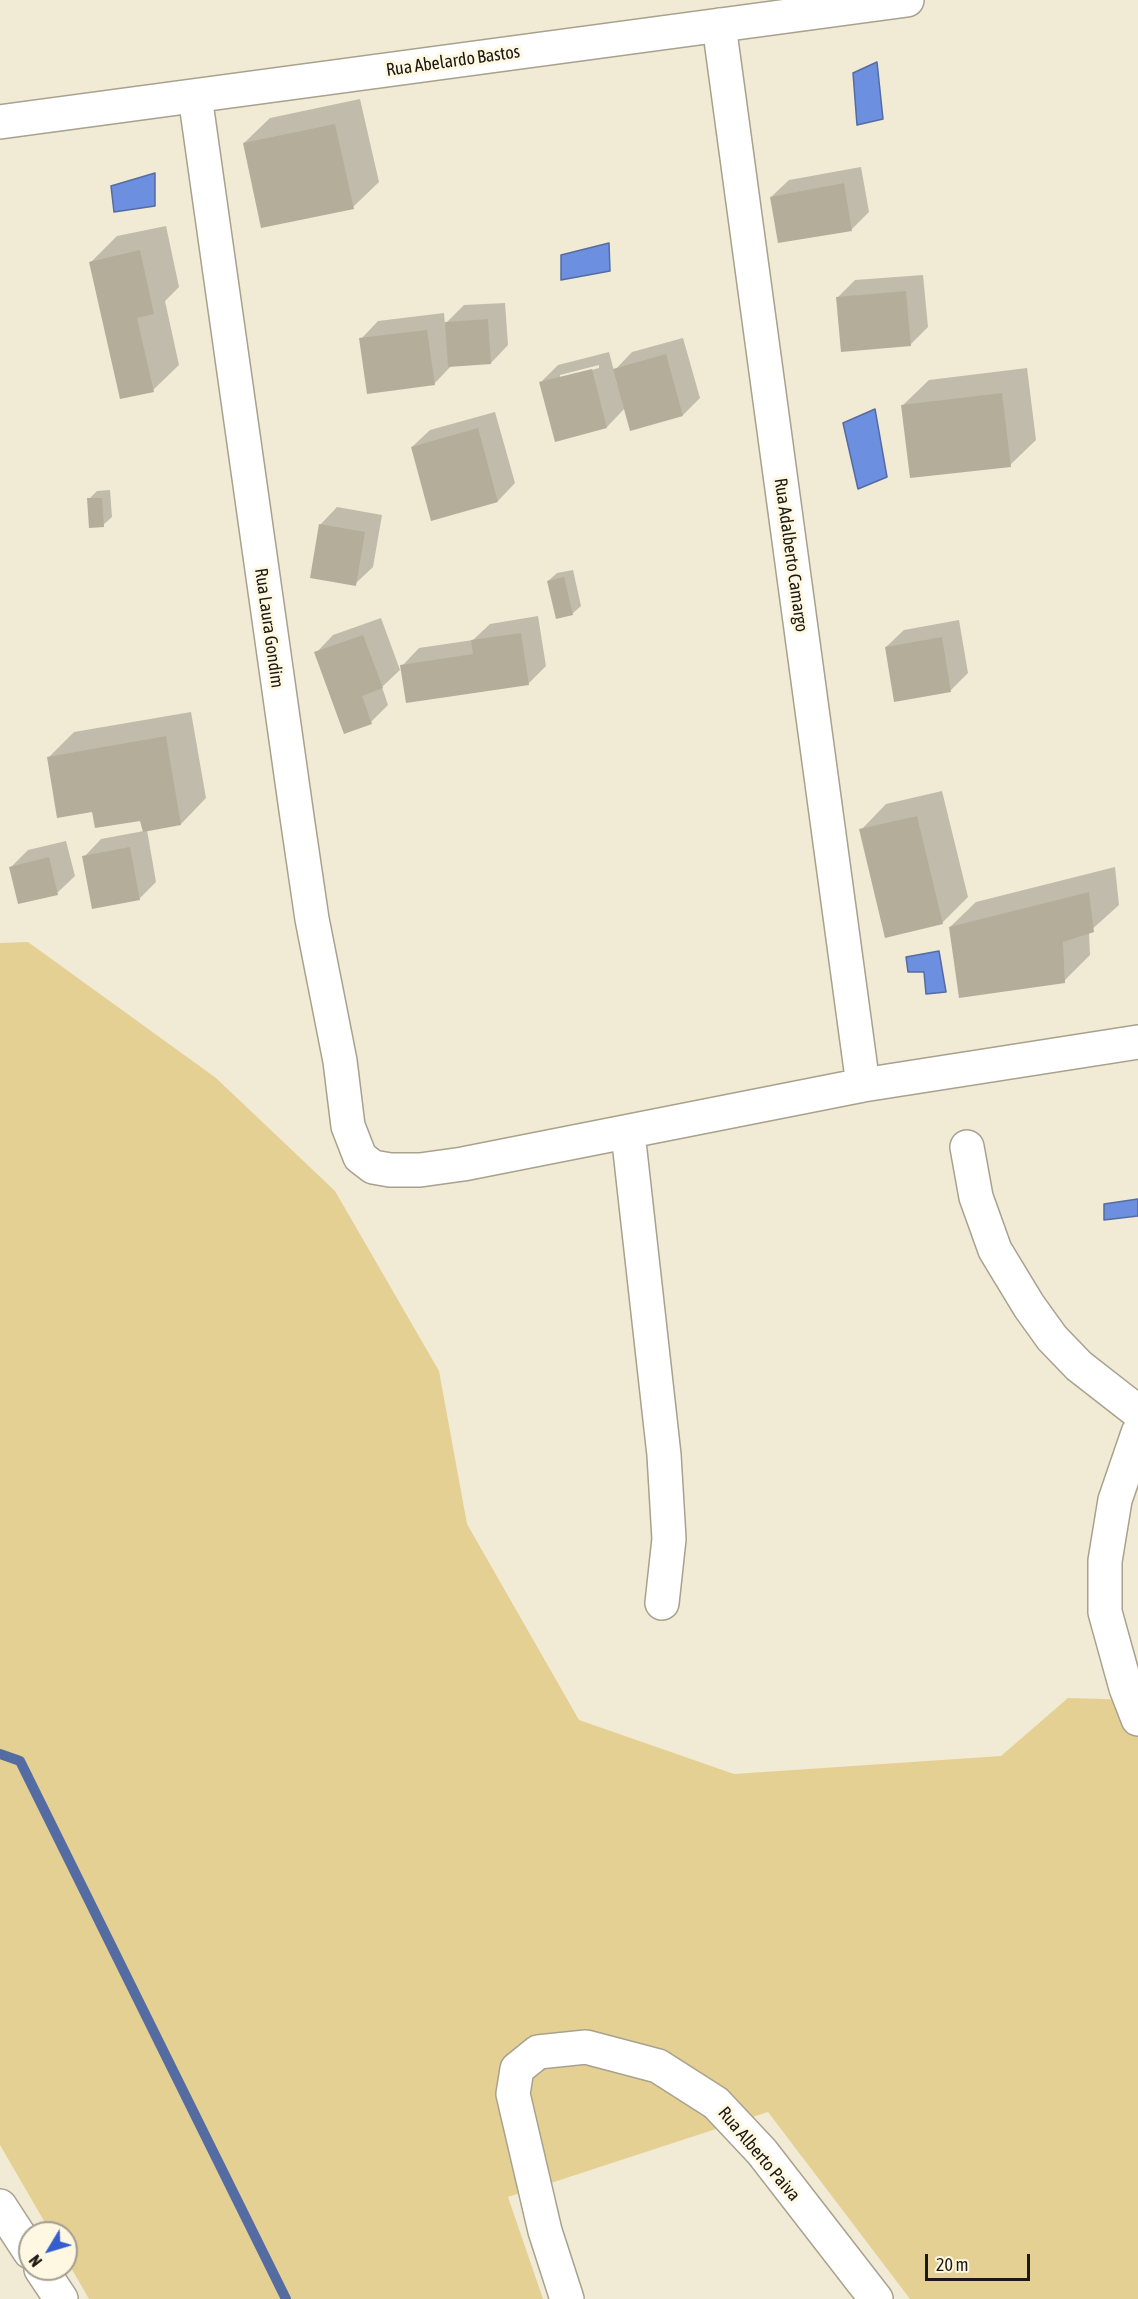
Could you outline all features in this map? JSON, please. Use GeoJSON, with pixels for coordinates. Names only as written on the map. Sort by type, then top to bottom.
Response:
{"type":"FeatureCollection","features":[{"type":"Feature","properties":{"kind":"street","name":"Rua Abelardo Bastos"},"geometry":{"type":"LineString","coordinates":[[0,122],[906,0]]}},
{"type":"Feature","properties":{"kind":"street","name":"Rua Adalberto Camargo"},"geometry":{"type":"LineString","coordinates":[[719,25],[863,1085]]}},
{"type":"Feature","properties":{"kind":"street","name":"Rua Laura Gondim"},"geometry":{"type":"LineString","coordinates":[[195,96],[300,840],[340,1061],[348,1126],[360,1157],[373,1167],[420,1170],[511,1156],[628,1133]]}},
{"type":"Feature","properties":{"kind":"street"},"geometry":{"type":"LineString","coordinates":[[662,1603],[669,1539],[664,1455],[628,1133],[863,1085],[1138,1042]]}},
{"type":"Feature","properties":{"kind":"street"},"geometry":{"type":"LineString","coordinates":[[967,1147],[975,1197],[995,1250],[1029,1306],[1052,1338],[1079,1366],[1138,1412]]}},
{"type":"Feature","properties":{"kind":"street"},"geometry":{"type":"LineString","coordinates":[[1138,1433],[1115,1500],[1105,1561],[1105,1612],[1126,1688],[1138,1719]]}},
{"type":"Feature","properties":{"kind":"street","name":"Rua Alberto Paiva"},"geometry":{"type":"LineString","coordinates":[[567,2299],[545,2231],[513,2094],[518,2069],[538,2052],[586,2047],[658,2067],[716,2103],[762,2152],[876,2299]]}},
{"type":"Feature","properties":{"kind":"street"},"geometry":{"type":"LineString","coordinates":[[0,2206],[18,2234]]}},
{"type":"Feature","properties":{"kind":"street"},"geometry":{"type":"LineString","coordinates":[[49,2281],[61,2299]]}},
{"type":"Feature","properties":{"kind":"shaded area"},"geometry":{"type":"Polygon","coordinates":[[[28,942],[216,1078],[335,1191],[439,1371],[467,1524],[579,1720],[734,1774],[1001,1756],[1068,1698],[1138,1700],[1138,2299],[910,2299],[768,2112],[508,2197],[543,2299],[89,2299],[78,2280],[78,2221],[44,2221],[0,2145],[0,943],[28,942]]]}},
{"type":"Feature","properties":{"kind":"water"},"geometry":{"type":"Polygon","coordinates":[[[877,62],[883,119],[857,125],[853,73],[877,62]]]}},
{"type":"Feature","properties":{"kind":"water"},"geometry":{"type":"Polygon","coordinates":[[[155,173],[155,206],[114,212],[111,186],[155,173]]]}},
{"type":"Feature","properties":{"kind":"water"},"geometry":{"type":"Polygon","coordinates":[[[609,243],[610,271],[561,280],[561,255],[609,243]]]}},
{"type":"Feature","properties":{"kind":"water"},"geometry":{"type":"Polygon","coordinates":[[[875,409],[887,477],[858,489],[843,423],[875,409]]]}},
{"type":"Feature","properties":{"kind":"water"},"geometry":{"type":"Polygon","coordinates":[[[939,951],[946,992],[926,994],[924,972],[908,972],[906,957],[939,951]]]}},
{"type":"Feature","properties":{"kind":"water"},"geometry":{"type":"Polygon","coordinates":[[[1138,1199],[1138,1216],[1104,1220],[1104,1204],[1138,1199]]]}},
{"type":"Feature","properties":{"kind":"building"},"geometry":{"type":"Polygon","coordinates":[[[335,124],[354,209],[261,228],[243,143],[335,124]]]}},
{"type":"Feature","properties":{"kind":"building"},"geometry":{"type":"Polygon","coordinates":[[[844,183],[852,231],[778,243],[770,197],[844,183]]]}},
{"type":"Feature","properties":{"kind":"building"},"geometry":{"type":"Polygon","coordinates":[[[140,250],[154,314],[137,318],[154,392],[120,399],[89,262],[140,250]]]}},
{"type":"Feature","properties":{"kind":"building"},"geometry":{"type":"Polygon","coordinates":[[[906,291],[911,346],[841,352],[836,297],[906,291]]]}},
{"type":"Feature","properties":{"kind":"building"},"geometry":{"type":"Polygon","coordinates":[[[488,319],[491,364],[448,367],[445,322],[488,319]]]}},
{"type":"Feature","properties":{"kind":"building"},"geometry":{"type":"Polygon","coordinates":[[[427,330],[435,385],[367,394],[359,338],[427,330]]]}},
{"type":"Feature","properties":{"kind":"building"},"geometry":{"type":"Polygon","coordinates":[[[666,354],[683,416],[630,431],[613,369],[666,354]]]}},
{"type":"Feature","properties":{"kind":"building"},"geometry":{"type":"Polygon","coordinates":[[[592,369],[607,428],[555,442],[539,382],[592,369]]]}},
{"type":"Feature","properties":{"kind":"building"},"geometry":{"type":"Polygon","coordinates":[[[1002,393],[1011,467],[910,478],[901,405],[1002,393]]]}},
{"type":"Feature","properties":{"kind":"building"},"geometry":{"type":"Polygon","coordinates":[[[478,428],[498,502],[431,521],[411,447],[478,428]]]}},
{"type":"Feature","properties":{"kind":"building"},"geometry":{"type":"Polygon","coordinates":[[[87,498],[102,498],[104,527],[89,528],[87,498]]]}},
{"type":"Feature","properties":{"kind":"building"},"geometry":{"type":"Polygon","coordinates":[[[319,524],[365,532],[356,586],[310,578],[319,524]]]}},
{"type":"Feature","properties":{"kind":"building"},"geometry":{"type":"Polygon","coordinates":[[[564,577],[573,615],[556,619],[547,581],[564,577]]]}},
{"type":"Feature","properties":{"kind":"building"},"geometry":{"type":"Polygon","coordinates":[[[521,633],[529,685],[406,703],[400,665],[473,654],[471,640],[521,633]]]}},
{"type":"Feature","properties":{"kind":"building"},"geometry":{"type":"Polygon","coordinates":[[[363,635],[383,688],[362,696],[372,724],[344,734],[314,652],[363,635]]]}},
{"type":"Feature","properties":{"kind":"building"},"geometry":{"type":"Polygon","coordinates":[[[942,637],[951,692],[894,702],[885,647],[942,637]]]}},
{"type":"Feature","properties":{"kind":"building"},"geometry":{"type":"Polygon","coordinates":[[[166,736],[181,825],[143,832],[140,821],[95,828],[92,812],[57,818],[47,757],[166,736]]]}},
{"type":"Feature","properties":{"kind":"building"},"geometry":{"type":"Polygon","coordinates":[[[917,816],[943,924],[885,938],[859,829],[917,816]]]}},
{"type":"Feature","properties":{"kind":"building"},"geometry":{"type":"Polygon","coordinates":[[[130,847],[140,900],[92,909],[82,856],[130,847]]]}},
{"type":"Feature","properties":{"kind":"building"},"geometry":{"type":"Polygon","coordinates":[[[49,857],[58,895],[18,904],[9,867],[49,857]]]}},
{"type":"Feature","properties":{"kind":"building"},"geometry":{"type":"Polygon","coordinates":[[[1089,892],[1094,932],[1063,942],[1065,983],[959,998],[949,927],[1089,892]]]}},
{"type":"Feature","properties":{"kind":"waterway"},"geometry":{"type":"LineString","coordinates":[[0,1754],[20,1761],[286,2299]]}}]}
